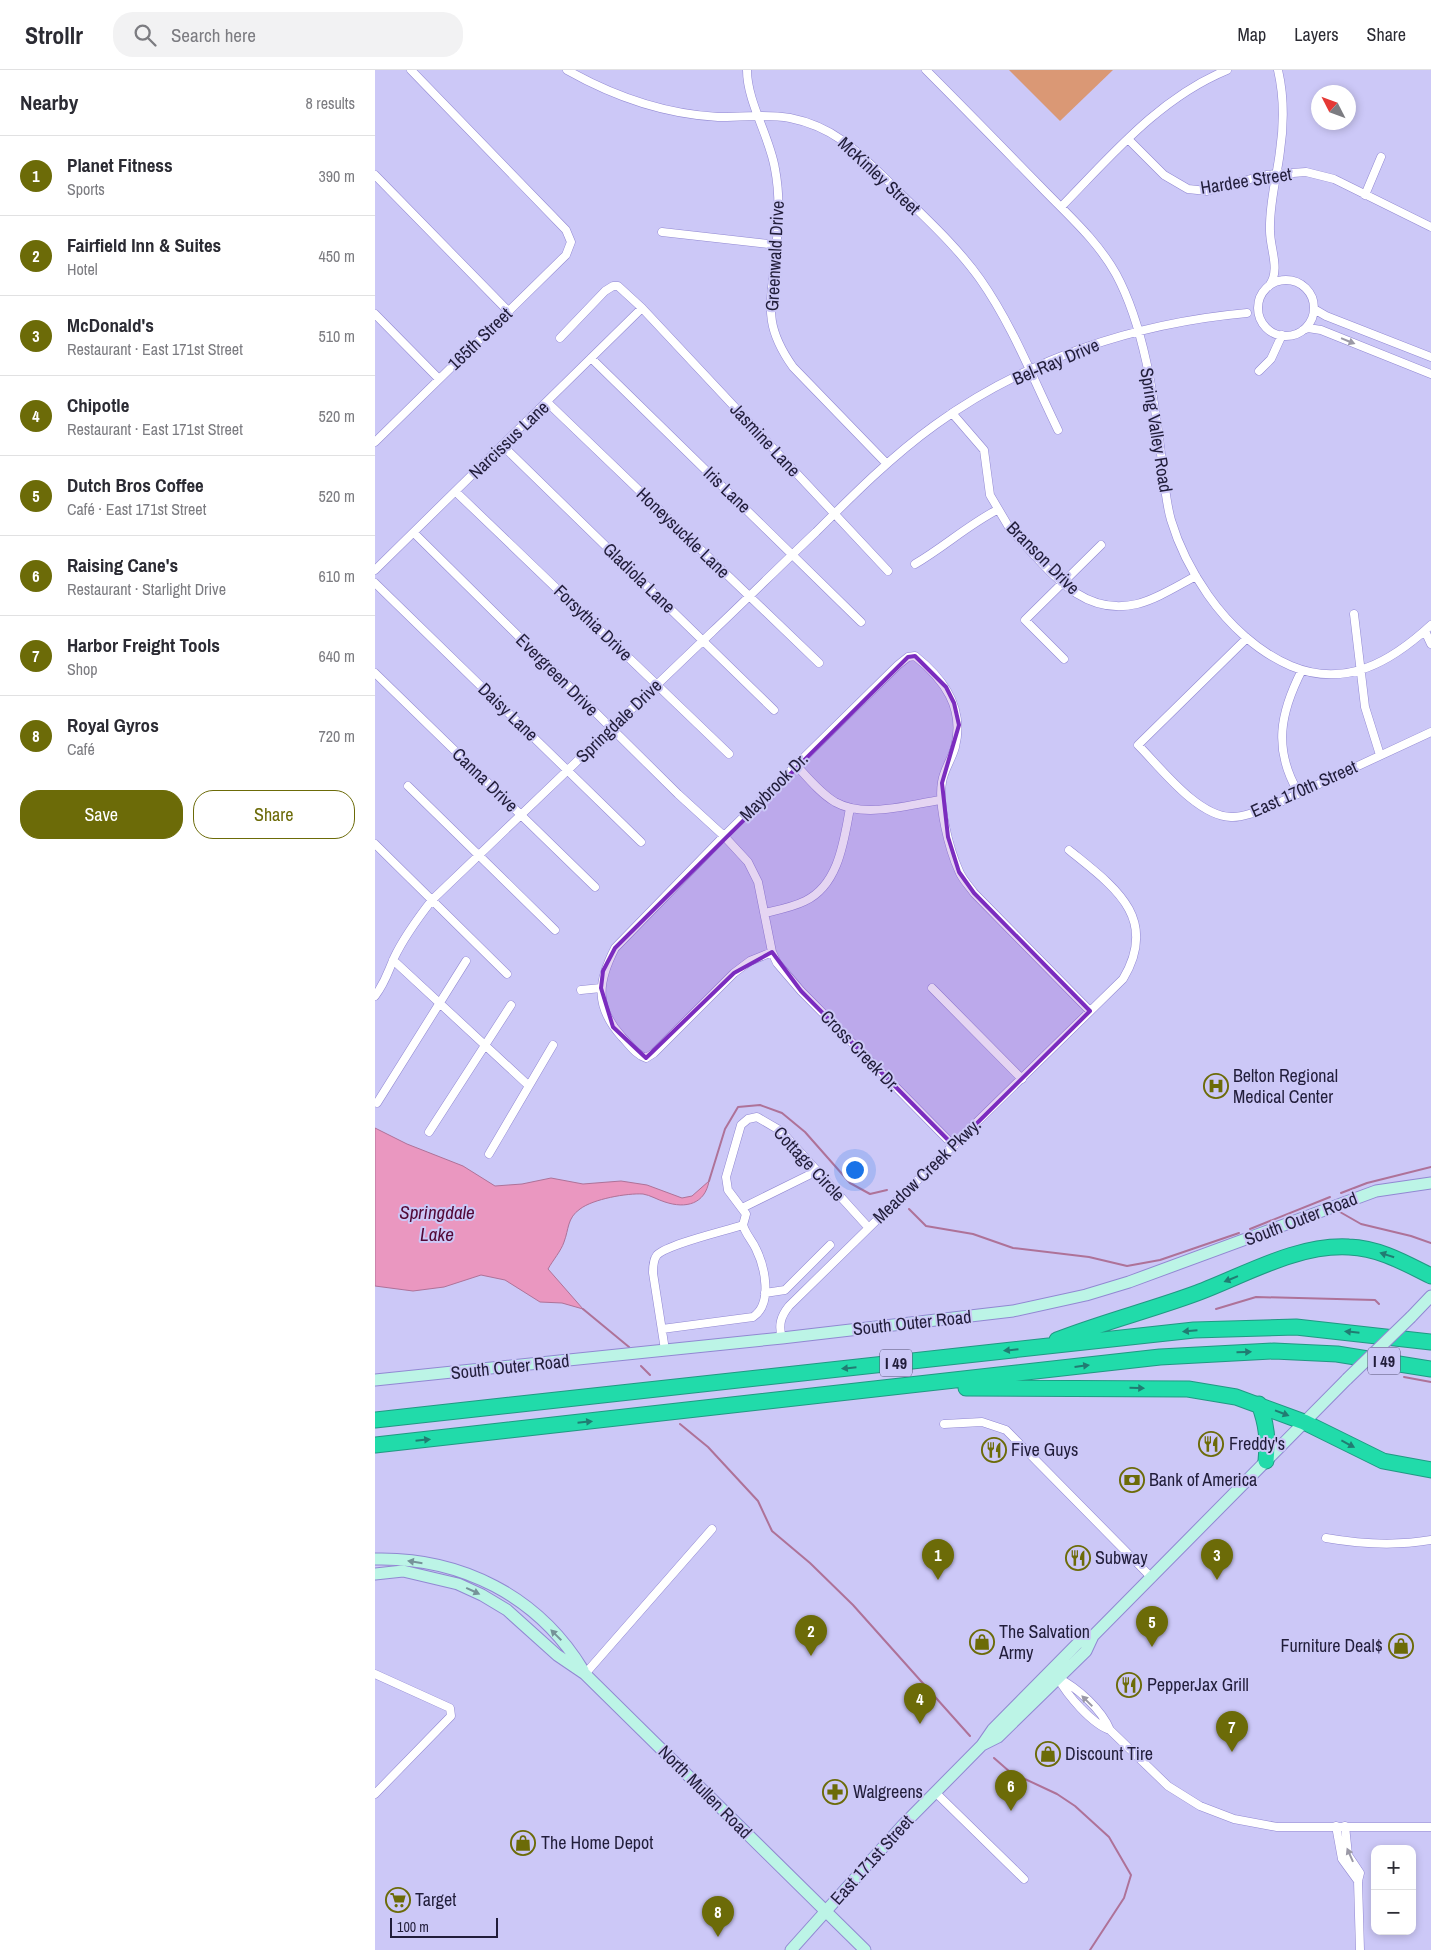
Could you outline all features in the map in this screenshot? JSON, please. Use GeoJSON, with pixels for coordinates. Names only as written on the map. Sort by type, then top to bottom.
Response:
{"type":"FeatureCollection","features":[{"type":"Feature","properties":{"kind":"highway"},"geometry":{"type":"LineString","coordinates":[[1036,1348],[1196,1293],[1286,1258],[1326,1248],[1350,1247],[1372,1250],[1397,1258],[1427,1273]]}},
{"type":"Feature","properties":{"kind":"highway","name":"I 49"},"geometry":{"type":"LineString","coordinates":[[375,1420],[1194,1330],[1296,1327],[1431,1342]]}},
{"type":"Feature","properties":{"kind":"highway","name":"I 49"},"geometry":{"type":"LineString","coordinates":[[375,1445],[755,1404],[1160,1357],[1274,1351],[1337,1354],[1431,1369]]}},
{"type":"Feature","properties":{"kind":"highway"},"geometry":{"type":"LineString","coordinates":[[755,1404],[966,1388],[1188,1389],[1236,1397],[1259,1404],[1304,1422],[1383,1461],[1431,1470]]}},
{"type":"Feature","properties":{"kind":"highway"},"geometry":{"type":"LineString","coordinates":[[1259,1404],[1267,1422],[1266,1461]]}},
{"type":"Feature","properties":{"kind":"street","name":"165th Street"},"geometry":{"type":"LineString","coordinates":[[375,442],[566,255],[571,242],[566,230],[411,70]]}},
{"type":"Feature","properties":{"kind":"street","name":"McKinley Street"},"geometry":{"type":"LineString","coordinates":[[567,70],[606,90],[656,107],[710,116],[782,117],[808,123],[848,143],[947,239],[966,261],[1006,320],[1058,430]]}},
{"type":"Feature","properties":{"kind":"street","name":"Greenwald Drive"},"geometry":{"type":"LineString","coordinates":[[747,70],[749,85],[775,169],[778,204],[777,245],[769,303],[773,330],[781,348],[793,367],[887,464]]}},
{"type":"Feature","properties":{"kind":"street","name":"Spring Valley Road"},"geometry":{"type":"LineString","coordinates":[[926,70],[1089,235],[1108,261],[1125,292],[1138,331],[1155,412],[1171,519],[1177,538],[1196,576],[1220,613],[1247,638],[1276,659],[1302,670],[1335,674],[1360,670],[1395,655],[1428,628]]}},
{"type":"Feature","properties":{"kind":"street"},"geometry":{"type":"LineString","coordinates":[[1061,207],[1128,139],[1172,100],[1197,84],[1227,70]]}},
{"type":"Feature","properties":{"kind":"street"},"geometry":{"type":"LineString","coordinates":[[1278,70],[1282,100],[1282,124],[1277,173],[1270,212],[1270,232],[1276,270],[1269,286],[1258,302],[1247,313],[1269,330],[1283,335],[1296,333],[1308,328],[1321,330],[1431,374]]}},
{"type":"Feature","properties":{"kind":"street","name":"Hardee Street"},"geometry":{"type":"LineString","coordinates":[[1128,139],[1163,175],[1189,189],[1207,190],[1247,178],[1277,173],[1292,172],[1321,175],[1431,227]]}},
{"type":"Feature","properties":{"kind":"street"},"geometry":{"type":"LineString","coordinates":[[1365,195],[1381,157]]}},
{"type":"Feature","properties":{"kind":"street"},"geometry":{"type":"LineString","coordinates":[[375,175],[509,312]]}},
{"type":"Feature","properties":{"kind":"street"},"geometry":{"type":"LineString","coordinates":[[662,232],[777,245]]}},
{"type":"Feature","properties":{"kind":"street"},"geometry":{"type":"LineString","coordinates":[[1276,270],[1299,284],[1310,294],[1314,309],[1311,321],[1303,330]]}},
{"type":"Feature","properties":{"kind":"street"},"geometry":{"type":"LineString","coordinates":[[1269,286],[1280,281],[1293,281]]}},
{"type":"Feature","properties":{"kind":"street","name":"Jasmine Lane"},"geometry":{"type":"LineString","coordinates":[[560,338],[605,291],[613,286],[619,286],[642,308],[888,571]]}},
{"type":"Feature","properties":{"kind":"street"},"geometry":{"type":"LineString","coordinates":[[1258,302],[1261,322]]}},
{"type":"Feature","properties":{"kind":"street","name":"Narcissus Lane"},"geometry":{"type":"LineString","coordinates":[[375,570],[548,403],[642,308]]}},
{"type":"Feature","properties":{"kind":"street"},"geometry":{"type":"LineString","coordinates":[[1314,309],[1326,316],[1431,357]]}},
{"type":"Feature","properties":{"kind":"street","name":"Bel-Ray Drive"},"geometry":{"type":"LineString","coordinates":[[887,464],[952,413],[1029,371],[1095,344],[1138,331],[1205,318],[1247,313]]}},
{"type":"Feature","properties":{"kind":"street"},"geometry":{"type":"LineString","coordinates":[[375,314],[439,379]]}},
{"type":"Feature","properties":{"kind":"street"},"geometry":{"type":"LineString","coordinates":[[1259,372],[1271,359],[1283,335]]}},
{"type":"Feature","properties":{"kind":"street","name":"Iris Lane"},"geometry":{"type":"LineString","coordinates":[[591,358],[861,622]]}},
{"type":"Feature","properties":{"kind":"street","name":"Honeysuckle Lane"},"geometry":{"type":"LineString","coordinates":[[548,403],[819,663]]}},
{"type":"Feature","properties":{"kind":"street","name":"Branson Drive"},"geometry":{"type":"LineString","coordinates":[[952,413],[984,450],[990,496],[997,510],[1010,529],[1074,594],[1105,606],[1121,607],[1154,597],[1196,576]]}},
{"type":"Feature","properties":{"kind":"street","name":"Gladiola Lane"},"geometry":{"type":"LineString","coordinates":[[503,446],[774,710]]}},
{"type":"Feature","properties":{"kind":"street","name":"Springdale Drive"},"geometry":{"type":"LineString","coordinates":[[375,996],[387,980],[393,960],[419,916],[432,900],[887,464]]}},
{"type":"Feature","properties":{"kind":"street","name":"Forsythia Drive"},"geometry":{"type":"LineString","coordinates":[[456,492],[729,754]]}},
{"type":"Feature","properties":{"kind":"street"},"geometry":{"type":"LineString","coordinates":[[915,564],[938,550],[973,522],[997,510]]}},
{"type":"Feature","properties":{"kind":"street","name":"Evergreen Drive"},"geometry":{"type":"LineString","coordinates":[[413,533],[678,794],[724,836],[755,872],[772,952]]}},
{"type":"Feature","properties":{"kind":"street"},"geometry":{"type":"LineString","coordinates":[[1064,659],[1025,620],[1101,545]]}},
{"type":"Feature","properties":{"kind":"street","name":"Daisy Lane"},"geometry":{"type":"LineString","coordinates":[[375,582],[641,842]]}},
{"type":"Feature","properties":{"kind":"street"},"geometry":{"type":"LineString","coordinates":[[1354,614],[1365,707],[1380,755]]}},
{"type":"Feature","properties":{"kind":"street"},"geometry":{"type":"LineString","coordinates":[[1428,628],[1431,644]]}},
{"type":"Feature","properties":{"kind":"street","name":"East 170th Street"},"geometry":{"type":"LineString","coordinates":[[1247,638],[1138,745],[1192,800],[1222,815],[1231,817],[1261,811],[1298,792],[1431,732]]}},
{"type":"Feature","properties":{"kind":"street","name":"Maybrook Dr."},"geometry":{"type":"LineString","coordinates":[[772,952],[750,961],[734,973],[654,1053],[646,1058],[641,1056],[613,1026],[602,1001],[603,971],[615,948],[724,836],[907,657],[915,656],[946,687],[954,703],[959,725],[955,748],[945,768],[941,783],[941,800]]}},
{"type":"Feature","properties":{"kind":"street"},"geometry":{"type":"LineString","coordinates":[[1298,792],[1285,766],[1281,739],[1292,689],[1302,670]]}},
{"type":"Feature","properties":{"kind":"street","name":"Canna Drive"},"geometry":{"type":"LineString","coordinates":[[375,673],[595,887]]}},
{"type":"Feature","properties":{"kind":"street"},"geometry":{"type":"LineString","coordinates":[[796,765],[825,794],[850,808],[890,808],[941,800],[948,837],[959,872],[974,893],[1090,1011]]}},
{"type":"Feature","properties":{"kind":"street"},"geometry":{"type":"LineString","coordinates":[[408,786],[555,930]]}},
{"type":"Feature","properties":{"kind":"street"},"geometry":{"type":"LineString","coordinates":[[765,912],[805,902],[815,895],[827,882],[836,867],[850,808]]}},
{"type":"Feature","properties":{"kind":"street"},"geometry":{"type":"LineString","coordinates":[[375,844],[507,974]]}},
{"type":"Feature","properties":{"kind":"street","name":"Meadow Creek Pkwy."},"geometry":{"type":"LineString","coordinates":[[782,1338],[780,1323],[785,1311],[1127,974],[1134,956],[1136,934],[1131,914],[1122,897],[1069,850]]}},
{"type":"Feature","properties":{"kind":"street","name":"Cross Creek Dr."},"geometry":{"type":"LineString","coordinates":[[772,952],[777,963],[801,991],[954,1146]]}},
{"type":"Feature","properties":{"kind":"street"},"geometry":{"type":"LineString","coordinates":[[393,960],[528,1085]]}},
{"type":"Feature","properties":{"kind":"street"},"geometry":{"type":"LineString","coordinates":[[377,1103],[466,961]]}},
{"type":"Feature","properties":{"kind":"street"},"geometry":{"type":"LineString","coordinates":[[581,990],[601,988]]}},
{"type":"Feature","properties":{"kind":"street"},"geometry":{"type":"LineString","coordinates":[[932,988],[1022,1079]]}},
{"type":"Feature","properties":{"kind":"street"},"geometry":{"type":"LineString","coordinates":[[429,1132],[511,1006]]}},
{"type":"Feature","properties":{"kind":"street"},"geometry":{"type":"LineString","coordinates":[[489,1154],[553,1045]]}},
{"type":"Feature","properties":{"kind":"street","name":"Cottage Circle"},"geometry":{"type":"LineString","coordinates":[[742,1208],[728,1190],[725,1177],[741,1126],[752,1116],[772,1124],[781,1131],[868,1228]]}},
{"type":"Feature","properties":{"kind":"street"},"geometry":{"type":"LineString","coordinates":[[662,1329],[753,1318],[759,1314],[765,1293],[760,1259],[755,1246],[746,1236],[743,1225],[746,1214],[742,1208],[817,1171]]}},
{"type":"Feature","properties":{"kind":"street","name":"South Outer Road"},"geometry":{"type":"LineString","coordinates":[[375,1380],[983,1316],[1076,1298],[1169,1268],[1362,1196],[1395,1187],[1431,1183]]}},
{"type":"Feature","properties":{"kind":"street"},"geometry":{"type":"LineString","coordinates":[[665,1350],[653,1273],[654,1261],[658,1254],[670,1247],[743,1225]]}},
{"type":"Feature","properties":{"kind":"street"},"geometry":{"type":"LineString","coordinates":[[765,1293],[785,1290],[830,1245]]}},
{"type":"Feature","properties":{"kind":"street","name":"East 171st Street"},"geometry":{"type":"LineString","coordinates":[[982,1745],[998,1737],[1009,1726],[1017,1713],[1047,1683],[1078,1643],[1093,1636],[1431,1296]]}},
{"type":"Feature","properties":{"kind":"street"},"geometry":{"type":"LineString","coordinates":[[944,1424],[982,1422],[1006,1430],[1152,1578]]}},
{"type":"Feature","properties":{"kind":"street"},"geometry":{"type":"LineString","coordinates":[[585,1674],[712,1529]]}},
{"type":"Feature","properties":{"kind":"street"},"geometry":{"type":"LineString","coordinates":[[1326,1538],[1380,1544],[1413,1543],[1431,1540]]}},
{"type":"Feature","properties":{"kind":"street"},"geometry":{"type":"LineString","coordinates":[[375,1560],[411,1561],[440,1566],[477,1576],[509,1593],[535,1614],[570,1649],[585,1674]]}},
{"type":"Feature","properties":{"kind":"street"},"geometry":{"type":"LineString","coordinates":[[375,1574],[403,1571],[458,1584],[482,1595],[507,1610],[557,1655],[585,1674]]}},
{"type":"Feature","properties":{"kind":"street"},"geometry":{"type":"LineString","coordinates":[[375,1674],[450,1708],[451,1716],[375,1794]]}},
{"type":"Feature","properties":{"kind":"street","name":"North Mullen Road"},"geometry":{"type":"LineString","coordinates":[[585,1674],[865,1950]]}},
{"type":"Feature","properties":{"kind":"street"},"geometry":{"type":"LineString","coordinates":[[1054,1674],[1070,1684],[1106,1720],[1110,1730],[1168,1786],[1192,1802],[1218,1814],[1265,1826],[1431,1827]]}},
{"type":"Feature","properties":{"kind":"street","name":"East 171st Street"},"geometry":{"type":"LineString","coordinates":[[791,1950],[903,1825],[982,1745],[993,1729],[1054,1674]]}},
{"type":"Feature","properties":{"kind":"street"},"geometry":{"type":"LineString","coordinates":[[936,1793],[1024,1880]]}},
{"type":"Feature","properties":{"kind":"street"},"geometry":{"type":"LineString","coordinates":[[1341,1826],[1348,1855],[1360,1873],[1358,1881],[1360,1950]]}},
{"type":"Feature","properties":{"kind":"highlighted area"},"geometry":{"type":"Polygon","coordinates":[[[915,656],[921,661],[946,687],[954,703],[959,725],[942,783],[948,837],[959,872],[974,893],[1090,1011],[954,1146],[801,991],[772,952],[734,973],[646,1058],[613,1027],[601,988],[603,971],[615,948],[908,657],[915,656]]]}},
{"type":"Feature","properties":{"kind":"shaded area"},"geometry":{"type":"Polygon","coordinates":[[[1009,70],[1113,70],[1060,121],[1009,70]]]}},
{"type":"Feature","properties":{"kind":"water","name":"Springdale Lake"},"geometry":{"type":"Polygon","coordinates":[[[375,1128],[407,1144],[463,1166],[495,1186],[522,1184],[551,1178],[583,1184],[621,1181],[647,1185],[682,1198],[692,1196],[709,1181],[703,1195],[693,1203],[680,1205],[643,1194],[628,1195],[610,1197],[593,1202],[576,1212],[571,1220],[563,1245],[548,1269],[583,1309],[562,1303],[540,1302],[505,1280],[481,1275],[444,1287],[413,1291],[375,1286],[375,1128]]]}},
{"type":"Feature","properties":{"kind":"waterway"},"geometry":{"type":"LineString","coordinates":[[709,1181],[725,1129],[738,1107],[760,1105],[782,1113],[805,1132],[850,1183],[870,1194],[887,1190]]}},
{"type":"Feature","properties":{"kind":"waterway"},"geometry":{"type":"LineString","coordinates":[[1341,1193],[1367,1183],[1431,1167]]}},
{"type":"Feature","properties":{"kind":"waterway"},"geometry":{"type":"LineString","coordinates":[[1250,1229],[1330,1197]]}},
{"type":"Feature","properties":{"kind":"waterway"},"geometry":{"type":"LineString","coordinates":[[909,1209],[926,1226],[973,1234],[1013,1248],[1089,1257],[1127,1266],[1160,1260],[1239,1233]]}},
{"type":"Feature","properties":{"kind":"waterway"},"geometry":{"type":"LineString","coordinates":[[1340,1212],[1361,1224],[1411,1236],[1431,1243]]}},
{"type":"Feature","properties":{"kind":"waterway"},"geometry":{"type":"LineString","coordinates":[[1216,1309],[1256,1297],[1375,1300],[1379,1304]]}},
{"type":"Feature","properties":{"kind":"waterway"},"geometry":{"type":"LineString","coordinates":[[583,1309],[629,1347]]}},
{"type":"Feature","properties":{"kind":"waterway"},"geometry":{"type":"LineString","coordinates":[[641,1366],[650,1375]]}},
{"type":"Feature","properties":{"kind":"waterway"},"geometry":{"type":"LineString","coordinates":[[1404,1377],[1431,1382]]}},
{"type":"Feature","properties":{"kind":"waterway"},"geometry":{"type":"LineString","coordinates":[[680,1424],[708,1447],[758,1501],[772,1531],[810,1563],[853,1605],[970,1736]]}},
{"type":"Feature","properties":{"kind":"waterway"},"geometry":{"type":"LineString","coordinates":[[994,1758],[1010,1772],[1057,1794],[1075,1806],[1109,1837],[1131,1875],[1124,1898],[1090,1950]]}},
{"type":"Feature","properties":{"kind":"place","name":"Belton Regional Medical Center"},"geometry":{"type":"Point","coordinates":[1216,1086]}},
{"type":"Feature","properties":{"kind":"place","name":"Freddy's"},"geometry":{"type":"Point","coordinates":[1211,1444]}},
{"type":"Feature","properties":{"kind":"place","name":"Five Guys"},"geometry":{"type":"Point","coordinates":[994,1450]}},
{"type":"Feature","properties":{"kind":"place","name":"Bank of America"},"geometry":{"type":"Point","coordinates":[1132,1480]}},
{"type":"Feature","properties":{"kind":"place","name":"Subway"},"geometry":{"type":"Point","coordinates":[1078,1558]}},
{"type":"Feature","properties":{"kind":"place","name":"Planet Fitness"},"geometry":{"type":"Point","coordinates":[938,1580]}},
{"type":"Feature","properties":{"kind":"place","name":"McDonald's"},"geometry":{"type":"Point","coordinates":[1217,1580]}},
{"type":"Feature","properties":{"kind":"place","name":"The Salvation Army"},"geometry":{"type":"Point","coordinates":[982,1642]}},
{"type":"Feature","properties":{"kind":"place","name":"Furniture Deal$"},"geometry":{"type":"Point","coordinates":[1401,1646]}},
{"type":"Feature","properties":{"kind":"place","name":"Dutch Bros Coffee"},"geometry":{"type":"Point","coordinates":[1152,1647]}},
{"type":"Feature","properties":{"kind":"place","name":"Fairfield Inn & Suites"},"geometry":{"type":"Point","coordinates":[811,1656]}},
{"type":"Feature","properties":{"kind":"place","name":"PepperJax Grill"},"geometry":{"type":"Point","coordinates":[1129,1685]}},
{"type":"Feature","properties":{"kind":"place","name":"Chipotle"},"geometry":{"type":"Point","coordinates":[920,1724]}},
{"type":"Feature","properties":{"kind":"place","name":"Harbor Freight Tools"},"geometry":{"type":"Point","coordinates":[1232,1752]}},
{"type":"Feature","properties":{"kind":"place","name":"Discount Tire"},"geometry":{"type":"Point","coordinates":[1048,1754]}},
{"type":"Feature","properties":{"kind":"place","name":"Walgreens"},"geometry":{"type":"Point","coordinates":[835,1792]}},
{"type":"Feature","properties":{"kind":"place","name":"Raising Cane's"},"geometry":{"type":"Point","coordinates":[1011,1811]}},
{"type":"Feature","properties":{"kind":"place","name":"The Home Depot"},"geometry":{"type":"Point","coordinates":[523,1843]}},
{"type":"Feature","properties":{"kind":"place","name":"Target"},"geometry":{"type":"Point","coordinates":[398,1900]}},
{"type":"Feature","properties":{"kind":"place","name":"Royal Gyros"},"geometry":{"type":"Point","coordinates":[718,1937]}}]}
